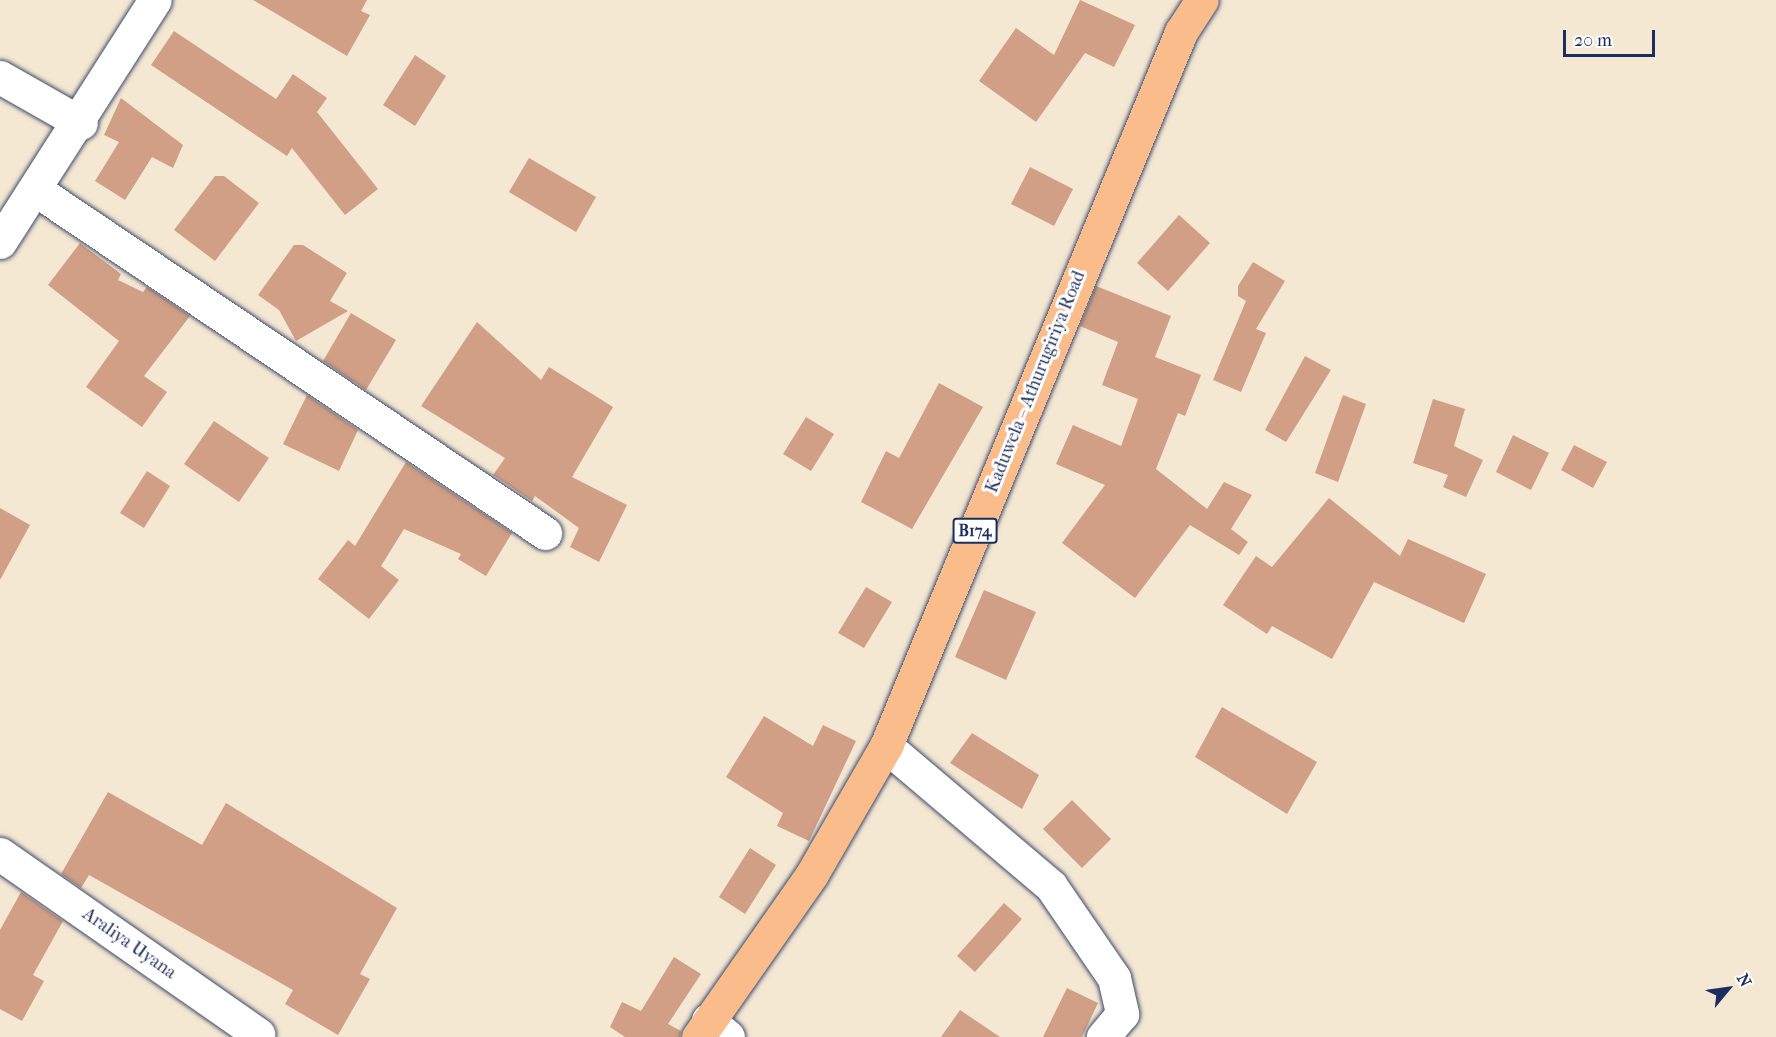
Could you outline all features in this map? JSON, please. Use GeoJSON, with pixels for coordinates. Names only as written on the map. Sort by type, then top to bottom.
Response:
{"type":"FeatureCollection","features":[{"type":"Feature","properties":{"kind":"main road","name":"Kaduwela – Athurugiriya Road"},"geometry":{"type":"LineString","coordinates":[[711,1031],[812,874],[886,746],[1180,32],[1202,0]]}},
{"type":"Feature","properties":{"kind":"street"},"geometry":{"type":"LineString","coordinates":[[0,242],[81,123],[155,0]]}},
{"type":"Feature","properties":{"kind":"street"},"geometry":{"type":"LineString","coordinates":[[0,77],[81,123]]}},
{"type":"Feature","properties":{"kind":"street"},"geometry":{"type":"LineString","coordinates":[[36,190],[544,532]]}},
{"type":"Feature","properties":{"kind":"street"},"geometry":{"type":"LineString","coordinates":[[886,746],[1051,886],[1114,978],[1122,1014],[1103,1037]]}},
{"type":"Feature","properties":{"kind":"street","name":"Araliya Uyana"},"geometry":{"type":"LineString","coordinates":[[0,854],[258,1034]]}},
{"type":"Feature","properties":{"kind":"building"},"geometry":{"type":"Polygon","coordinates":[[[253,0],[367,0],[361,11],[370,15],[347,56],[253,0]]]}},
{"type":"Feature","properties":{"kind":"building"},"geometry":{"type":"Polygon","coordinates":[[[1080,0],[1135,25],[1114,67],[1085,53],[1036,122],[979,81],[1016,28],[1054,55],[1080,0]]]}},
{"type":"Feature","properties":{"kind":"building"},"geometry":{"type":"Polygon","coordinates":[[[174,31],[276,99],[293,74],[327,98],[317,112],[378,189],[345,215],[292,148],[287,156],[151,65],[174,31]]]}},
{"type":"Feature","properties":{"kind":"building"},"geometry":{"type":"Polygon","coordinates":[[[415,55],[446,76],[415,126],[383,105],[415,55]]]}},
{"type":"Feature","properties":{"kind":"building"},"geometry":{"type":"Polygon","coordinates":[[[121,98],[183,145],[173,168],[152,157],[125,200],[95,181],[119,142],[104,135],[121,98]]]}},
{"type":"Feature","properties":{"kind":"building"},"geometry":{"type":"Polygon","coordinates":[[[529,158],[596,197],[576,232],[509,192],[529,158]]]}},
{"type":"Feature","properties":{"kind":"building"},"geometry":{"type":"Polygon","coordinates":[[[1030,167],[1073,189],[1054,226],[1011,204],[1030,167]]]}},
{"type":"Feature","properties":{"kind":"building"},"geometry":{"type":"Polygon","coordinates":[[[215,176],[224,176],[259,203],[215,261],[174,230],[215,176]]]}},
{"type":"Feature","properties":{"kind":"building"},"geometry":{"type":"Polygon","coordinates":[[[1179,215],[1210,243],[1168,291],[1137,263],[1179,215]]]}},
{"type":"Feature","properties":{"kind":"building"},"geometry":{"type":"Polygon","coordinates":[[[80,243],[121,274],[118,280],[143,292],[147,287],[190,316],[144,376],[167,392],[142,427],[86,387],[119,341],[48,285],[80,243]]]}},
{"type":"Feature","properties":{"kind":"building"},"geometry":{"type":"Polygon","coordinates":[[[294,245],[303,245],[347,273],[330,301],[348,311],[296,341],[279,310],[258,295],[294,245]]]}},
{"type":"Feature","properties":{"kind":"building"},"geometry":{"type":"Polygon","coordinates":[[[1253,262],[1285,281],[1256,329],[1266,333],[1241,392],[1213,380],[1246,301],[1238,296],[1238,286],[1253,262]]]}},
{"type":"Feature","properties":{"kind":"building"},"geometry":{"type":"Polygon","coordinates":[[[1096,286],[1171,316],[1155,357],[1201,375],[1185,416],[1178,413],[1156,469],[1207,509],[1224,482],[1252,495],[1231,529],[1248,542],[1239,555],[1190,525],[1135,598],[1062,543],[1105,485],[1056,464],[1073,425],[1121,446],[1138,399],[1102,385],[1118,342],[1080,326],[1096,286]]]}},
{"type":"Feature","properties":{"kind":"building"},"geometry":{"type":"Polygon","coordinates":[[[351,313],[396,340],[366,390],[323,361],[351,313]]]}},
{"type":"Feature","properties":{"kind":"building"},"geometry":{"type":"Polygon","coordinates":[[[477,322],[541,380],[549,367],[613,407],[572,477],[627,505],[599,562],[570,547],[579,528],[535,496],[532,501],[493,475],[505,458],[421,406],[477,322]]]}},
{"type":"Feature","properties":{"kind":"building"},"geometry":{"type":"Polygon","coordinates":[[[1305,356],[1331,370],[1286,442],[1265,430],[1305,356]]]}},
{"type":"Feature","properties":{"kind":"building"},"geometry":{"type":"Polygon","coordinates":[[[939,383],[983,407],[912,529],[861,502],[886,451],[899,458],[939,383]]]}},
{"type":"Feature","properties":{"kind":"building"},"geometry":{"type":"Polygon","coordinates":[[[307,395],[358,430],[339,471],[283,444],[307,395]]]}},
{"type":"Feature","properties":{"kind":"building"},"geometry":{"type":"Polygon","coordinates":[[[1343,395],[1366,404],[1338,482],[1315,473],[1343,395]]]}},
{"type":"Feature","properties":{"kind":"building"},"geometry":{"type":"Polygon","coordinates":[[[1433,399],[1465,409],[1454,446],[1483,460],[1466,497],[1443,487],[1448,475],[1413,463],[1433,399]]]}},
{"type":"Feature","properties":{"kind":"building"},"geometry":{"type":"Polygon","coordinates":[[[806,417],[834,434],[811,471],[783,454],[806,417]]]}},
{"type":"Feature","properties":{"kind":"building"},"geometry":{"type":"Polygon","coordinates":[[[214,421],[269,458],[239,502],[184,464],[214,421]]]}},
{"type":"Feature","properties":{"kind":"building"},"geometry":{"type":"Polygon","coordinates":[[[1513,435],[1549,453],[1531,490],[1496,472],[1513,435]]]}},
{"type":"Feature","properties":{"kind":"building"},"geometry":{"type":"Polygon","coordinates":[[[1574,445],[1607,462],[1593,488],[1561,470],[1574,445]]]}},
{"type":"Feature","properties":{"kind":"building"},"geometry":{"type":"Polygon","coordinates":[[[406,462],[512,533],[486,576],[458,559],[461,554],[404,529],[381,566],[399,580],[369,619],[318,579],[348,540],[355,546],[406,462]]]}},
{"type":"Feature","properties":{"kind":"building"},"geometry":{"type":"Polygon","coordinates":[[[147,471],[170,486],[144,528],[120,513],[147,471]]]}},
{"type":"Feature","properties":{"kind":"building"},"geometry":{"type":"Polygon","coordinates":[[[1329,498],[1400,556],[1408,539],[1486,574],[1464,623],[1374,582],[1332,659],[1272,626],[1267,634],[1223,605],[1256,556],[1272,567],[1329,498]]]}},
{"type":"Feature","properties":{"kind":"building"},"geometry":{"type":"Polygon","coordinates":[[[0,508],[30,525],[0,580],[0,508]]]}},
{"type":"Feature","properties":{"kind":"building"},"geometry":{"type":"Polygon","coordinates":[[[866,587],[892,602],[864,648],[838,633],[866,587]]]}},
{"type":"Feature","properties":{"kind":"building"},"geometry":{"type":"Polygon","coordinates":[[[984,590],[1036,612],[1006,680],[955,657],[984,590]]]}},
{"type":"Feature","properties":{"kind":"building"},"geometry":{"type":"Polygon","coordinates":[[[1222,707],[1317,762],[1287,814],[1195,757],[1222,707]]]}},
{"type":"Feature","properties":{"kind":"building"},"geometry":{"type":"Polygon","coordinates":[[[764,716],[813,746],[823,725],[856,741],[809,841],[777,826],[783,813],[726,777],[764,716]]]}},
{"type":"Feature","properties":{"kind":"building"},"geometry":{"type":"Polygon","coordinates":[[[972,733],[1039,775],[1022,809],[950,763],[972,733]]]}},
{"type":"Feature","properties":{"kind":"building"},"geometry":{"type":"Polygon","coordinates":[[[108,792],[202,845],[226,803],[397,908],[360,974],[370,979],[338,1035],[285,1004],[293,990],[89,875],[81,888],[61,874],[108,792]]]}},
{"type":"Feature","properties":{"kind":"building"},"geometry":{"type":"Polygon","coordinates":[[[1072,800],[1111,839],[1082,868],[1043,829],[1072,800]]]}},
{"type":"Feature","properties":{"kind":"building"},"geometry":{"type":"Polygon","coordinates":[[[750,848],[776,865],[745,914],[719,897],[750,848]]]}},
{"type":"Feature","properties":{"kind":"building"},"geometry":{"type":"Polygon","coordinates":[[[21,892],[63,921],[33,975],[44,981],[22,1021],[0,1009],[0,930],[21,892]]]}},
{"type":"Feature","properties":{"kind":"building"},"geometry":{"type":"Polygon","coordinates":[[[1004,903],[1022,919],[975,972],[957,956],[1004,903]]]}},
{"type":"Feature","properties":{"kind":"building"},"geometry":{"type":"Polygon","coordinates":[[[674,957],[701,974],[668,1024],[681,1031],[680,1037],[625,1037],[610,1027],[622,1002],[641,1011],[674,957]]]}},
{"type":"Feature","properties":{"kind":"building"},"geometry":{"type":"Polygon","coordinates":[[[1067,988],[1098,1003],[1082,1037],[1043,1037],[1067,988]]]}},
{"type":"Feature","properties":{"kind":"building"},"geometry":{"type":"Polygon","coordinates":[[[960,1010],[1000,1037],[941,1037],[960,1010]]]}}]}
